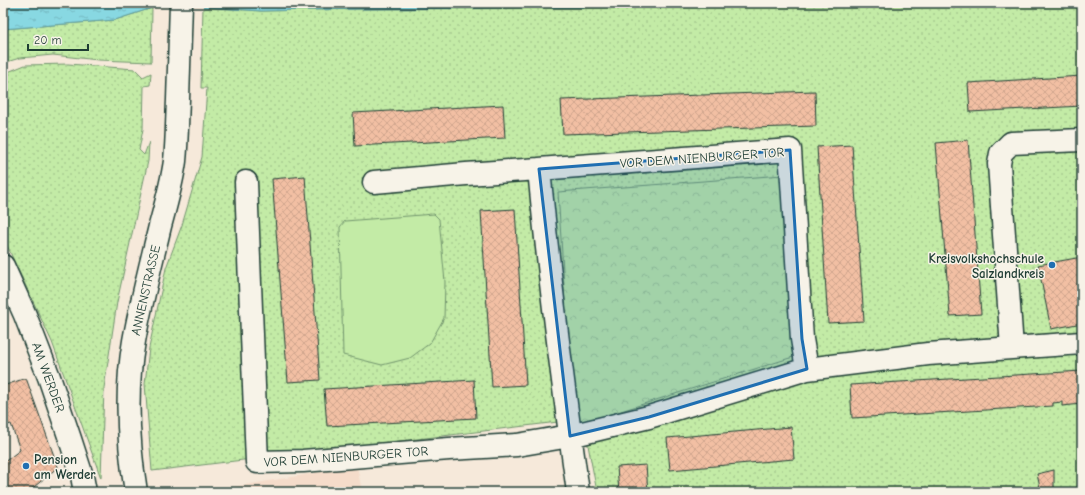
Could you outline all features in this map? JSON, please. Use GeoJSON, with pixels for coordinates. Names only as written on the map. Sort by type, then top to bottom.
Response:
{"type":"FeatureCollection","features":[{"type":"Feature","properties":{"kind":"street","name":"ANNENSTRASSE"},"geometry":{"type":"LineString","coordinates":[[136,492],[129,426],[128,394],[130,369],[143,296],[175,161],[181,3]]}},
{"type":"Feature","properties":{"kind":"street"},"geometry":{"type":"LineString","coordinates":[[1012,348],[999,164],[1001,153],[1011,143],[1082,140]]}},
{"type":"Feature","properties":{"kind":"street","name":"VOR DEM NIENBURGER TOR"},"geometry":{"type":"LineString","coordinates":[[374,182],[790,150],[802,339],[808,369]]}},
{"type":"Feature","properties":{"kind":"street"},"geometry":{"type":"LineString","coordinates":[[539,169],[570,436],[578,492]]}},
{"type":"Feature","properties":{"kind":"street","name":"VOR DEM NIENBURGER TOR"},"geometry":{"type":"LineString","coordinates":[[246,182],[257,462],[303,461],[517,445],[570,436],[649,417],[808,369],[928,354],[1082,344]]}},
{"type":"Feature","properties":{"kind":"street","name":"AM WERDER"},"geometry":{"type":"LineString","coordinates":[[3,266],[25,315],[49,377],[82,476],[85,492]]}},
{"type":"Feature","properties":{"kind":"highlighted area"},"geometry":{"type":"Polygon","coordinates":[[[790,150],[802,339],[807,369],[649,417],[570,436],[539,169],[790,150]]]}},
{"type":"Feature","properties":{"kind":"shaded area"},"geometry":{"type":"Polygon","coordinates":[[[357,466],[362,492],[204,492],[357,466]]]}},
{"type":"Feature","properties":{"kind":"green space"},"geometry":{"type":"Polygon","coordinates":[[[952,3],[1082,3],[1082,477],[1079,478],[1082,492],[597,492],[583,419],[152,471],[145,384],[149,348],[166,268],[182,225],[202,157],[207,88],[201,88],[203,7],[261,11],[952,3]]]}},
{"type":"Feature","properties":{"kind":"green space"},"geometry":{"type":"Polygon","coordinates":[[[152,8],[151,62],[98,60],[53,55],[20,58],[3,63],[3,29],[115,20],[152,8]]]}},
{"type":"Feature","properties":{"kind":"green space"},"geometry":{"type":"Polygon","coordinates":[[[68,64],[135,69],[143,77],[151,73],[150,85],[144,86],[143,129],[139,150],[144,155],[149,142],[148,161],[117,302],[104,388],[101,478],[52,342],[3,237],[3,74],[25,65],[68,64]]]}},
{"type":"Feature","properties":{"kind":"green space"},"geometry":{"type":"Polygon","coordinates":[[[783,175],[793,357],[573,426],[558,192],[783,175]]]}},
{"type":"Feature","properties":{"kind":"green space"},"geometry":{"type":"Polygon","coordinates":[[[434,214],[439,219],[445,282],[444,318],[430,343],[410,358],[382,365],[343,355],[340,227],[345,221],[434,214]]]}},
{"type":"Feature","properties":{"kind":"water"},"geometry":{"type":"Polygon","coordinates":[[[3,3],[952,3],[261,11],[203,7],[152,8],[115,20],[3,29],[3,3]]]}},
{"type":"Feature","properties":{"kind":"pier"},"geometry":{"type":"Polygon","coordinates":[[[153,3],[203,3],[203,9],[153,10],[153,3]]]}},
{"type":"Feature","properties":{"kind":"building"},"geometry":{"type":"Polygon","coordinates":[[[1082,76],[1082,106],[970,112],[968,83],[1082,76]]]}},
{"type":"Feature","properties":{"kind":"building"},"geometry":{"type":"Polygon","coordinates":[[[815,91],[816,126],[563,134],[561,100],[815,91]]]}},
{"type":"Feature","properties":{"kind":"building"},"geometry":{"type":"Polygon","coordinates":[[[503,105],[505,138],[355,146],[353,113],[503,105]]]}},
{"type":"Feature","properties":{"kind":"building"},"geometry":{"type":"Polygon","coordinates":[[[968,140],[981,314],[950,316],[936,143],[968,140]]]}},
{"type":"Feature","properties":{"kind":"building"},"geometry":{"type":"Polygon","coordinates":[[[852,145],[864,321],[828,323],[817,147],[852,145]]]}},
{"type":"Feature","properties":{"kind":"building"},"geometry":{"type":"Polygon","coordinates":[[[305,176],[320,380],[288,382],[272,179],[305,176]]]}},
{"type":"Feature","properties":{"kind":"building"},"geometry":{"type":"Polygon","coordinates":[[[515,209],[526,385],[492,387],[481,211],[515,209]]]}},
{"type":"Feature","properties":{"kind":"building"},"geometry":{"type":"Polygon","coordinates":[[[1082,257],[1082,323],[1051,329],[1038,265],[1082,257]]]}},
{"type":"Feature","properties":{"kind":"building"},"geometry":{"type":"Polygon","coordinates":[[[1082,371],[1082,404],[1062,406],[1062,402],[1053,403],[1053,406],[852,418],[850,385],[1082,371]]]}},
{"type":"Feature","properties":{"kind":"building"},"geometry":{"type":"Polygon","coordinates":[[[26,378],[58,467],[28,492],[3,492],[3,463],[20,450],[11,424],[7,425],[3,414],[3,386],[26,378]]]}},
{"type":"Feature","properties":{"kind":"building"},"geometry":{"type":"Polygon","coordinates":[[[474,380],[476,418],[327,426],[324,389],[474,380]]]}},
{"type":"Feature","properties":{"kind":"building"},"geometry":{"type":"Polygon","coordinates":[[[791,427],[794,459],[670,470],[667,438],[791,427]]]}},
{"type":"Feature","properties":{"kind":"building"},"geometry":{"type":"Polygon","coordinates":[[[646,465],[648,492],[619,492],[617,467],[646,465]]]}},
{"type":"Feature","properties":{"kind":"building"},"geometry":{"type":"Polygon","coordinates":[[[1054,470],[1054,492],[1041,492],[1037,474],[1054,470]]]}},
{"type":"Feature","properties":{"kind":"place","name":"Kreisvolkshochschule Salzlandkreis"},"geometry":{"type":"Point","coordinates":[1052,265]}},
{"type":"Feature","properties":{"kind":"place","name":"Pension am Werder"},"geometry":{"type":"Point","coordinates":[26,466]}}]}
